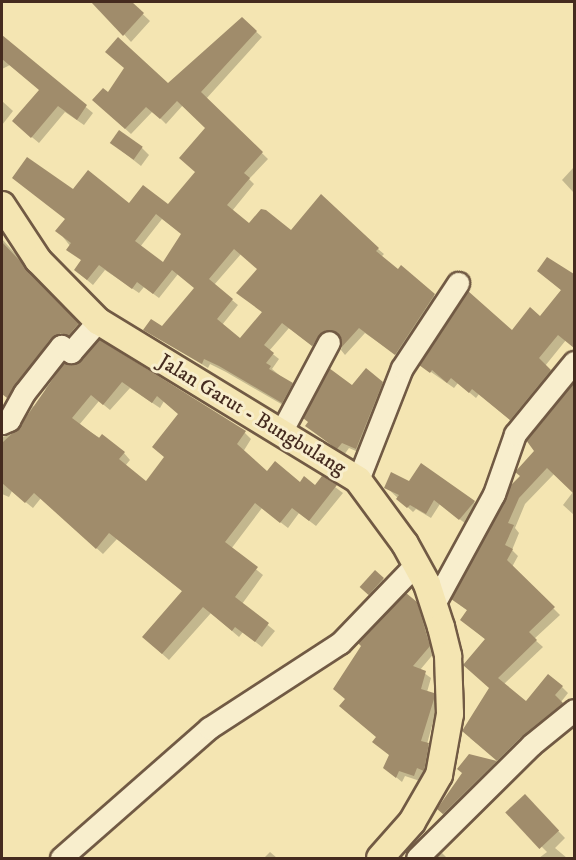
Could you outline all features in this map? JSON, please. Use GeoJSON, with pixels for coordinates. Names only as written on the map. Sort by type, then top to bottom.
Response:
{"type":"FeatureCollection","features":[{"type":"Feature","properties":{"kind":"main road","name":"Jalan Garut - Bungbulang"},"geometry":{"type":"LineString","coordinates":[[2,205],[38,260],[98,321],[280,435],[358,480],[416,564],[434,604],[448,656],[451,686],[446,748],[439,775],[412,822],[380,858]]}},
{"type":"Feature","properties":{"kind":"street"},"geometry":{"type":"LineString","coordinates":[[358,480],[402,368],[458,283]]}},
{"type":"Feature","properties":{"kind":"street"},"geometry":{"type":"LineString","coordinates":[[2,423],[9,420],[24,393],[61,346],[71,352],[98,321]]}},
{"type":"Feature","properties":{"kind":"street"},"geometry":{"type":"LineString","coordinates":[[280,435],[329,342]]}},
{"type":"Feature","properties":{"kind":"street"},"geometry":{"type":"LineString","coordinates":[[434,604],[494,494],[515,434],[574,362]]}},
{"type":"Feature","properties":{"kind":"street"},"geometry":{"type":"LineString","coordinates":[[61,858],[209,728],[340,643],[416,564]]}},
{"type":"Feature","properties":{"kind":"street"},"geometry":{"type":"LineString","coordinates":[[417,858],[531,745],[574,710]]}},
{"type":"Feature","properties":{"kind":"building"},"geometry":{"type":"Polygon","coordinates":[[[91,2],[132,2],[144,13],[123,36],[91,2]]]}},
{"type":"Feature","properties":{"kind":"building"},"geometry":{"type":"Polygon","coordinates":[[[242,17],[257,31],[201,92],[263,152],[244,173],[250,178],[227,205],[249,223],[261,209],[266,210],[291,230],[321,194],[379,248],[376,251],[398,269],[401,265],[435,294],[395,355],[359,328],[339,350],[342,341],[334,331],[322,332],[312,346],[282,323],[264,345],[274,353],[266,363],[271,366],[269,369],[293,383],[282,403],[219,366],[204,359],[202,364],[143,330],[151,319],[162,326],[194,288],[172,270],[153,294],[137,282],[132,289],[99,265],[87,280],[74,270],[81,260],[66,250],[71,243],[55,231],[65,219],[12,178],[27,157],[73,189],[88,170],[129,203],[143,185],[168,204],[195,172],[179,158],[205,128],[177,101],[160,119],[146,107],[125,129],[92,100],[103,88],[108,92],[124,68],[105,52],[118,37],[168,83],[242,17]],[[156,214],[135,241],[163,262],[181,234],[156,214]],[[234,249],[209,279],[233,299],[217,319],[240,338],[262,312],[236,293],[257,269],[234,249]]]}},
{"type":"Feature","properties":{"kind":"building"},"geometry":{"type":"Polygon","coordinates":[[[2,35],[87,105],[77,120],[58,106],[31,138],[12,121],[39,90],[2,59],[2,35]]]}},
{"type":"Feature","properties":{"kind":"building"},"geometry":{"type":"Polygon","coordinates":[[[119,130],[143,147],[134,160],[110,143],[119,130]]]}},
{"type":"Feature","properties":{"kind":"building"},"geometry":{"type":"Polygon","coordinates":[[[2,242],[79,323],[68,336],[61,333],[51,338],[7,398],[2,394],[2,242]]]}},
{"type":"Feature","properties":{"kind":"building"},"geometry":{"type":"Polygon","coordinates":[[[547,257],[574,274],[574,348],[558,335],[539,358],[551,370],[510,420],[472,389],[469,393],[451,378],[447,383],[432,370],[430,373],[419,365],[468,291],[512,330],[530,307],[540,316],[561,290],[537,271],[547,257]]]}},
{"type":"Feature","properties":{"kind":"building"},"geometry":{"type":"Polygon","coordinates":[[[99,339],[246,431],[237,444],[267,471],[275,461],[300,482],[304,476],[315,485],[322,476],[337,485],[309,521],[292,508],[280,523],[255,503],[225,542],[258,567],[235,597],[269,623],[255,642],[235,627],[232,631],[203,607],[162,654],[142,637],[182,591],[109,533],[96,549],[34,493],[25,503],[2,483],[2,443],[20,426],[64,363],[76,364],[99,339]],[[122,382],[103,405],[91,395],[72,418],[99,438],[102,434],[125,452],[119,459],[146,481],[164,457],[152,447],[178,414],[157,396],[152,403],[122,382]]]}},
{"type":"Feature","properties":{"kind":"building"},"geometry":{"type":"Polygon","coordinates":[[[329,368],[352,385],[366,368],[383,382],[356,449],[342,443],[337,449],[305,426],[308,422],[303,418],[329,368]]]}},
{"type":"Feature","properties":{"kind":"building"},"geometry":{"type":"Polygon","coordinates":[[[574,382],[574,494],[547,468],[519,498],[508,523],[514,525],[505,545],[513,549],[507,560],[555,607],[529,632],[537,640],[498,678],[526,701],[548,674],[563,686],[555,695],[563,703],[522,736],[497,761],[462,731],[489,688],[463,665],[485,639],[460,620],[467,610],[451,599],[511,485],[520,476],[515,472],[534,451],[526,440],[574,382]]]}},
{"type":"Feature","properties":{"kind":"building"},"geometry":{"type":"Polygon","coordinates":[[[421,463],[475,501],[459,520],[434,500],[426,514],[410,505],[407,508],[396,499],[399,495],[384,488],[391,472],[409,481],[421,463]]]}},
{"type":"Feature","properties":{"kind":"building"},"geometry":{"type":"Polygon","coordinates":[[[375,570],[384,578],[369,595],[360,587],[375,570]]]}},
{"type":"Feature","properties":{"kind":"building"},"geometry":{"type":"Polygon","coordinates":[[[406,593],[417,602],[430,646],[413,666],[426,671],[421,689],[434,693],[434,699],[421,741],[429,743],[424,771],[417,768],[414,776],[399,771],[396,778],[383,768],[389,755],[372,742],[376,737],[339,706],[345,699],[333,689],[361,646],[358,643],[406,593]]]}},
{"type":"Feature","properties":{"kind":"building"},"geometry":{"type":"Polygon","coordinates":[[[469,754],[497,761],[443,814],[437,809],[462,773],[457,769],[469,754]]]}},
{"type":"Feature","properties":{"kind":"building"},"geometry":{"type":"Polygon","coordinates":[[[525,794],[559,831],[539,849],[505,812],[525,794]]]}}]}
